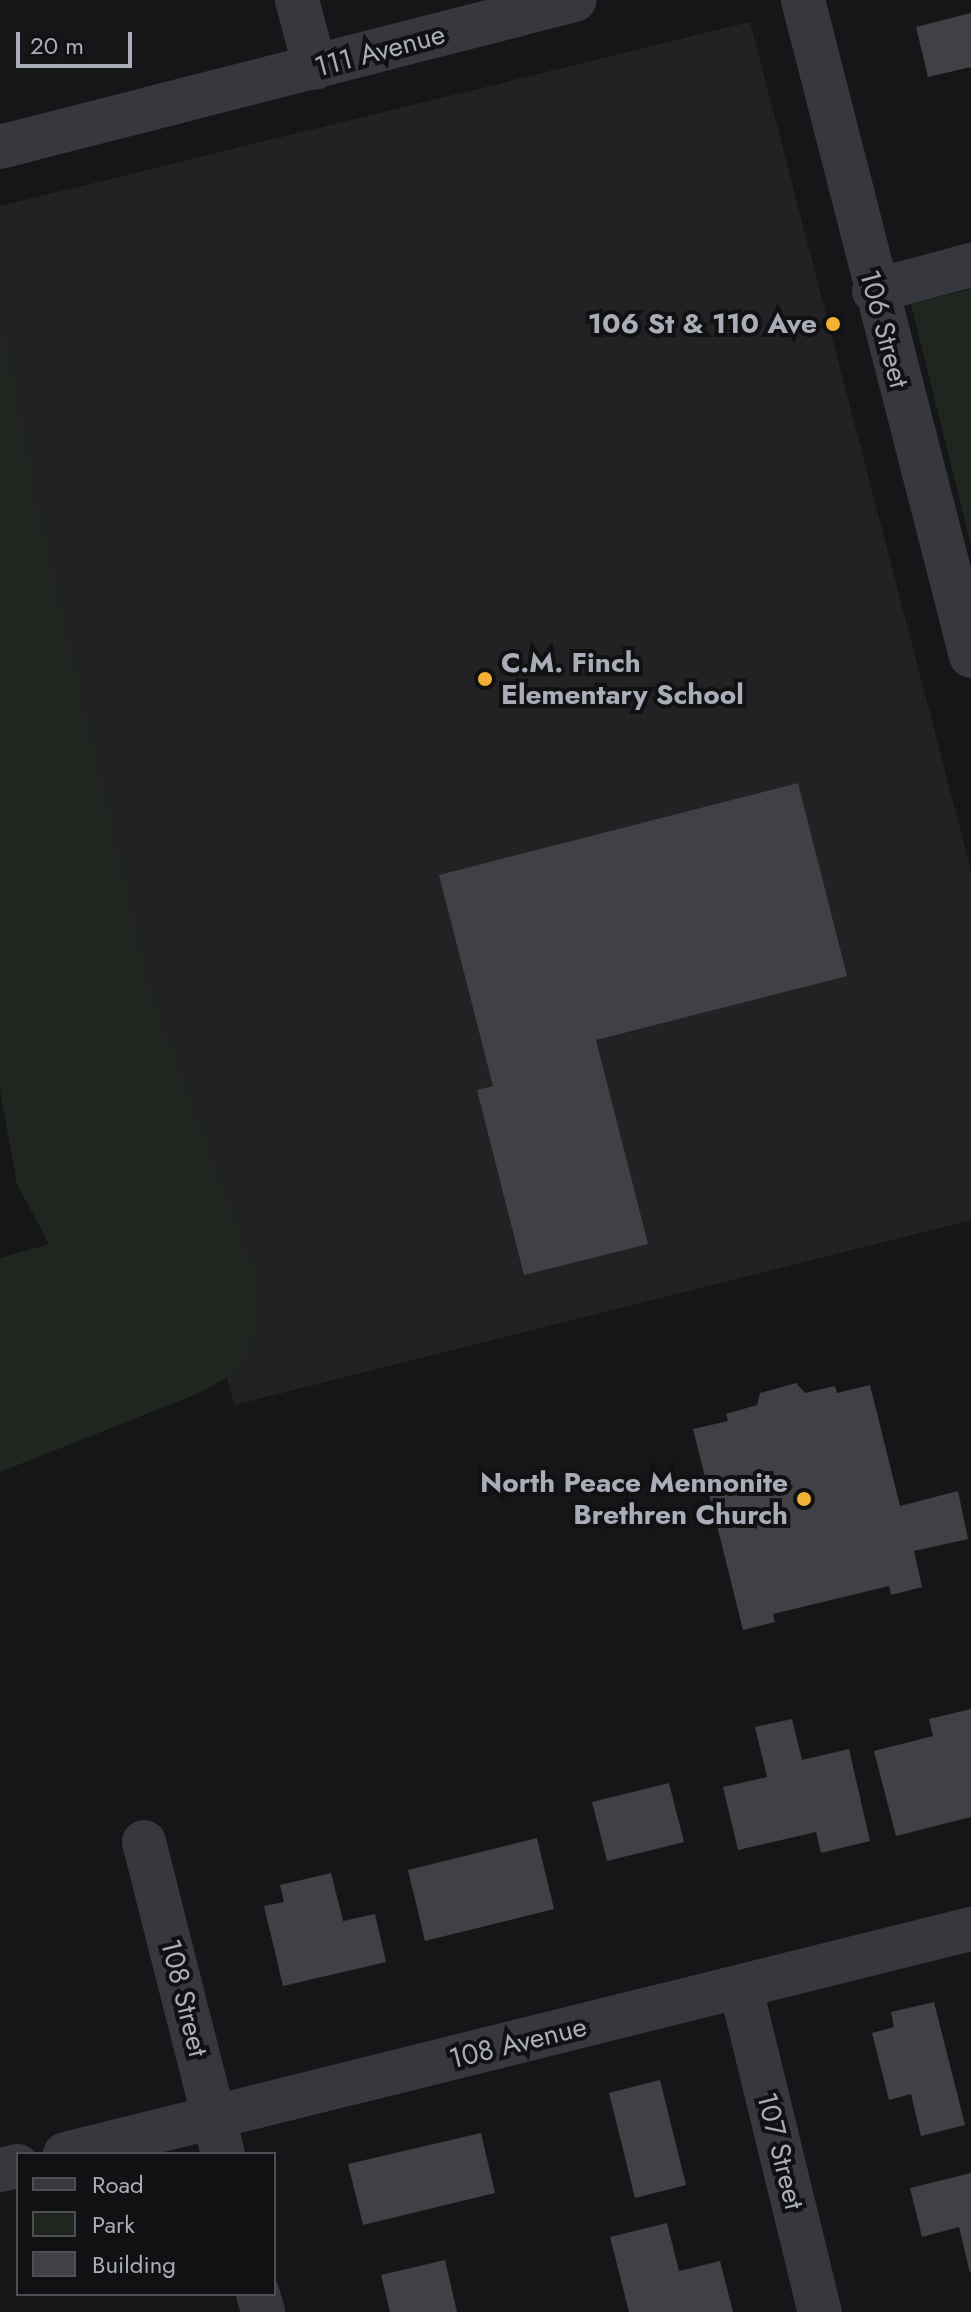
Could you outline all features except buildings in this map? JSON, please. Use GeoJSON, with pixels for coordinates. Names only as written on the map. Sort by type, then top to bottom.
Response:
{"type":"FeatureCollection","features":[{"type":"Feature","properties":{"kind":"street"},"geometry":{"type":"LineString","coordinates":[[297,0],[315,68]]}},
{"type":"Feature","properties":{"kind":"street","name":"111 Avenue"},"geometry":{"type":"LineString","coordinates":[[0,147],[574,0]]}},
{"type":"Feature","properties":{"kind":"street","name":"106 Street"},"geometry":{"type":"LineString","coordinates":[[803,0],[874,291],[971,652]]}},
{"type":"Feature","properties":{"kind":"street"},"geometry":{"type":"LineString","coordinates":[[874,291],[971,265]]}},
{"type":"Feature","properties":{"kind":"street","name":"108 Street"},"geometry":{"type":"LineString","coordinates":[[144,1842],[218,2135]]}},
{"type":"Feature","properties":{"kind":"street","name":"108 Avenue"},"geometry":{"type":"LineString","coordinates":[[81,2152],[218,2135],[741,1989],[971,1929]]}},
{"type":"Feature","properties":{"kind":"street","name":"107 Street"},"geometry":{"type":"LineString","coordinates":[[741,1989],[820,2312]]}},
{"type":"Feature","properties":{"kind":"shaded area","name":"C.M. Finch Elementary School"},"geometry":{"type":"Polygon","coordinates":[[[750,22],[971,871],[971,1220],[234,1405],[0,488],[0,206],[750,22]]]}},
{"type":"Feature","properties":{"kind":"green space"},"geometry":{"type":"Polygon","coordinates":[[[971,289],[971,545],[911,304],[971,289]]]}},
{"type":"Feature","properties":{"kind":"green space"},"geometry":{"type":"Polygon","coordinates":[[[0,318],[38,514],[151,996],[257,1282],[259,1324],[236,1372],[199,1393],[0,1472],[0,1258],[49,1244],[17,1184],[0,1090],[0,318]]]}},
{"type":"Feature","properties":{"kind":"place","name":"106 St & 110 Ave"},"geometry":{"type":"Point","coordinates":[833,324]}},
{"type":"Feature","properties":{"kind":"place","name":"C.M. Finch Elementary School"},"geometry":{"type":"Point","coordinates":[485,679]}},
{"type":"Feature","properties":{"kind":"place","name":"North Peace Mennonite Brethren Church"},"geometry":{"type":"Point","coordinates":[804,1499]}}]}
